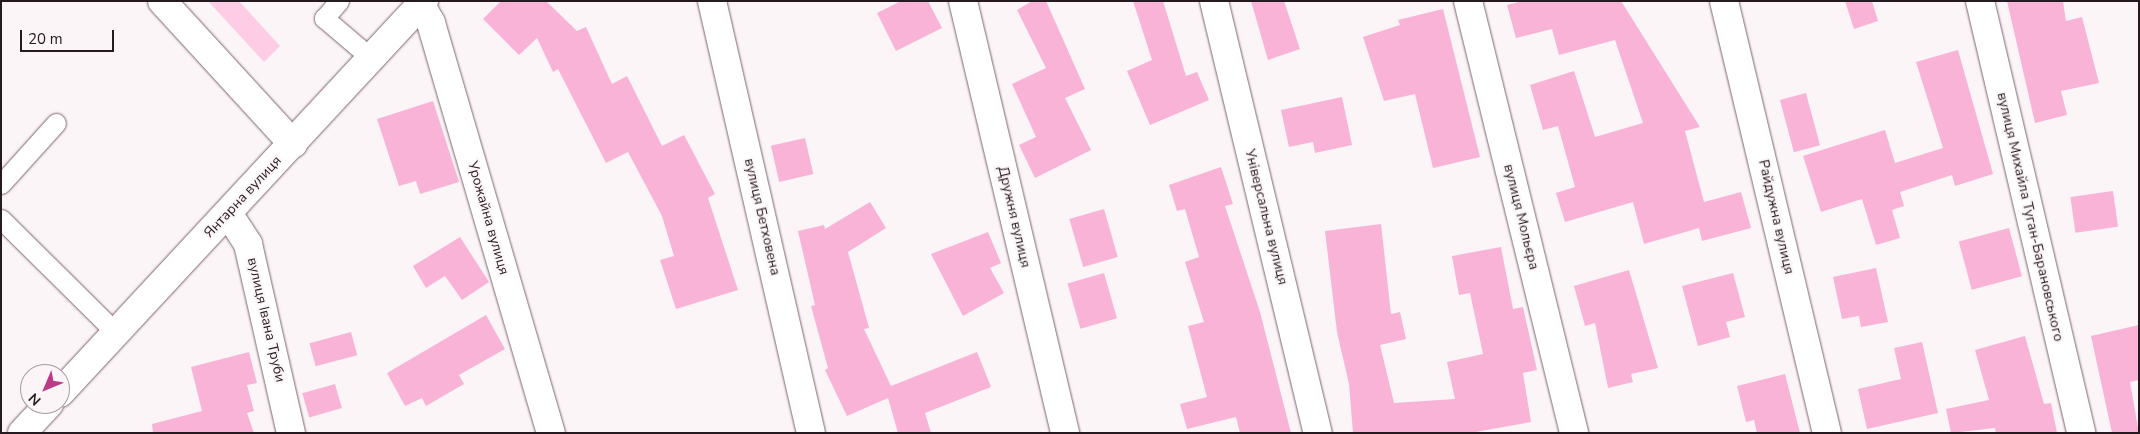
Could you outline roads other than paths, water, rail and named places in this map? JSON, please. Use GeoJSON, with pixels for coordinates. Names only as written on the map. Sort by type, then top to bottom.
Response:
{"type":"FeatureCollection","features":[{"type":"Feature","properties":{"kind":"street"},"geometry":{"type":"LineString","coordinates":[[162,1],[293,144]]}},
{"type":"Feature","properties":{"kind":"street","name":"вулиця Бетховена"},"geometry":{"type":"LineString","coordinates":[[712,1],[812,433]]}},
{"type":"Feature","properties":{"kind":"street","name":"Дружня вулиця"},"geometry":{"type":"LineString","coordinates":[[963,1],[1065,433]]}},
{"type":"Feature","properties":{"kind":"street","name":"Універсальна вулиця"},"geometry":{"type":"LineString","coordinates":[[1214,1],[1318,433]]}},
{"type":"Feature","properties":{"kind":"street","name":"вулиця Мольєра"},"geometry":{"type":"LineString","coordinates":[[1468,1],[1574,433]]}},
{"type":"Feature","properties":{"kind":"street","name":"Райдужна вулиця"},"geometry":{"type":"LineString","coordinates":[[1724,1],[1827,433]]}},
{"type":"Feature","properties":{"kind":"street","name":"вулиця Михайла Туган-Барановського"},"geometry":{"type":"LineString","coordinates":[[1980,1],[2081,433]]}},
{"type":"Feature","properties":{"kind":"street","name":"Янтарна вулиця"},"geometry":{"type":"LineString","coordinates":[[70,382],[422,3]]}},
{"type":"Feature","properties":{"kind":"street","name":"Урожайна вулиця"},"geometry":{"type":"LineString","coordinates":[[422,3],[431,23],[550,433]]}},
{"type":"Feature","properties":{"kind":"street","name":"вулиця Івана Труби"},"geometry":{"type":"LineString","coordinates":[[228,213],[248,244],[291,433]]}},
{"type":"Feature","properties":{"kind":"street"},"geometry":{"type":"LineString","coordinates":[[22,433],[40,414]]}},
{"type":"Feature","properties":{"kind":"lane"},"geometry":{"type":"LineString","coordinates":[[339,1],[324,18],[371,58]]}},
{"type":"Feature","properties":{"kind":"lane"},"geometry":{"type":"LineString","coordinates":[[1,184],[56,123]]}},
{"type":"Feature","properties":{"kind":"lane"},"geometry":{"type":"LineString","coordinates":[[1,220],[116,333]]}}]}
